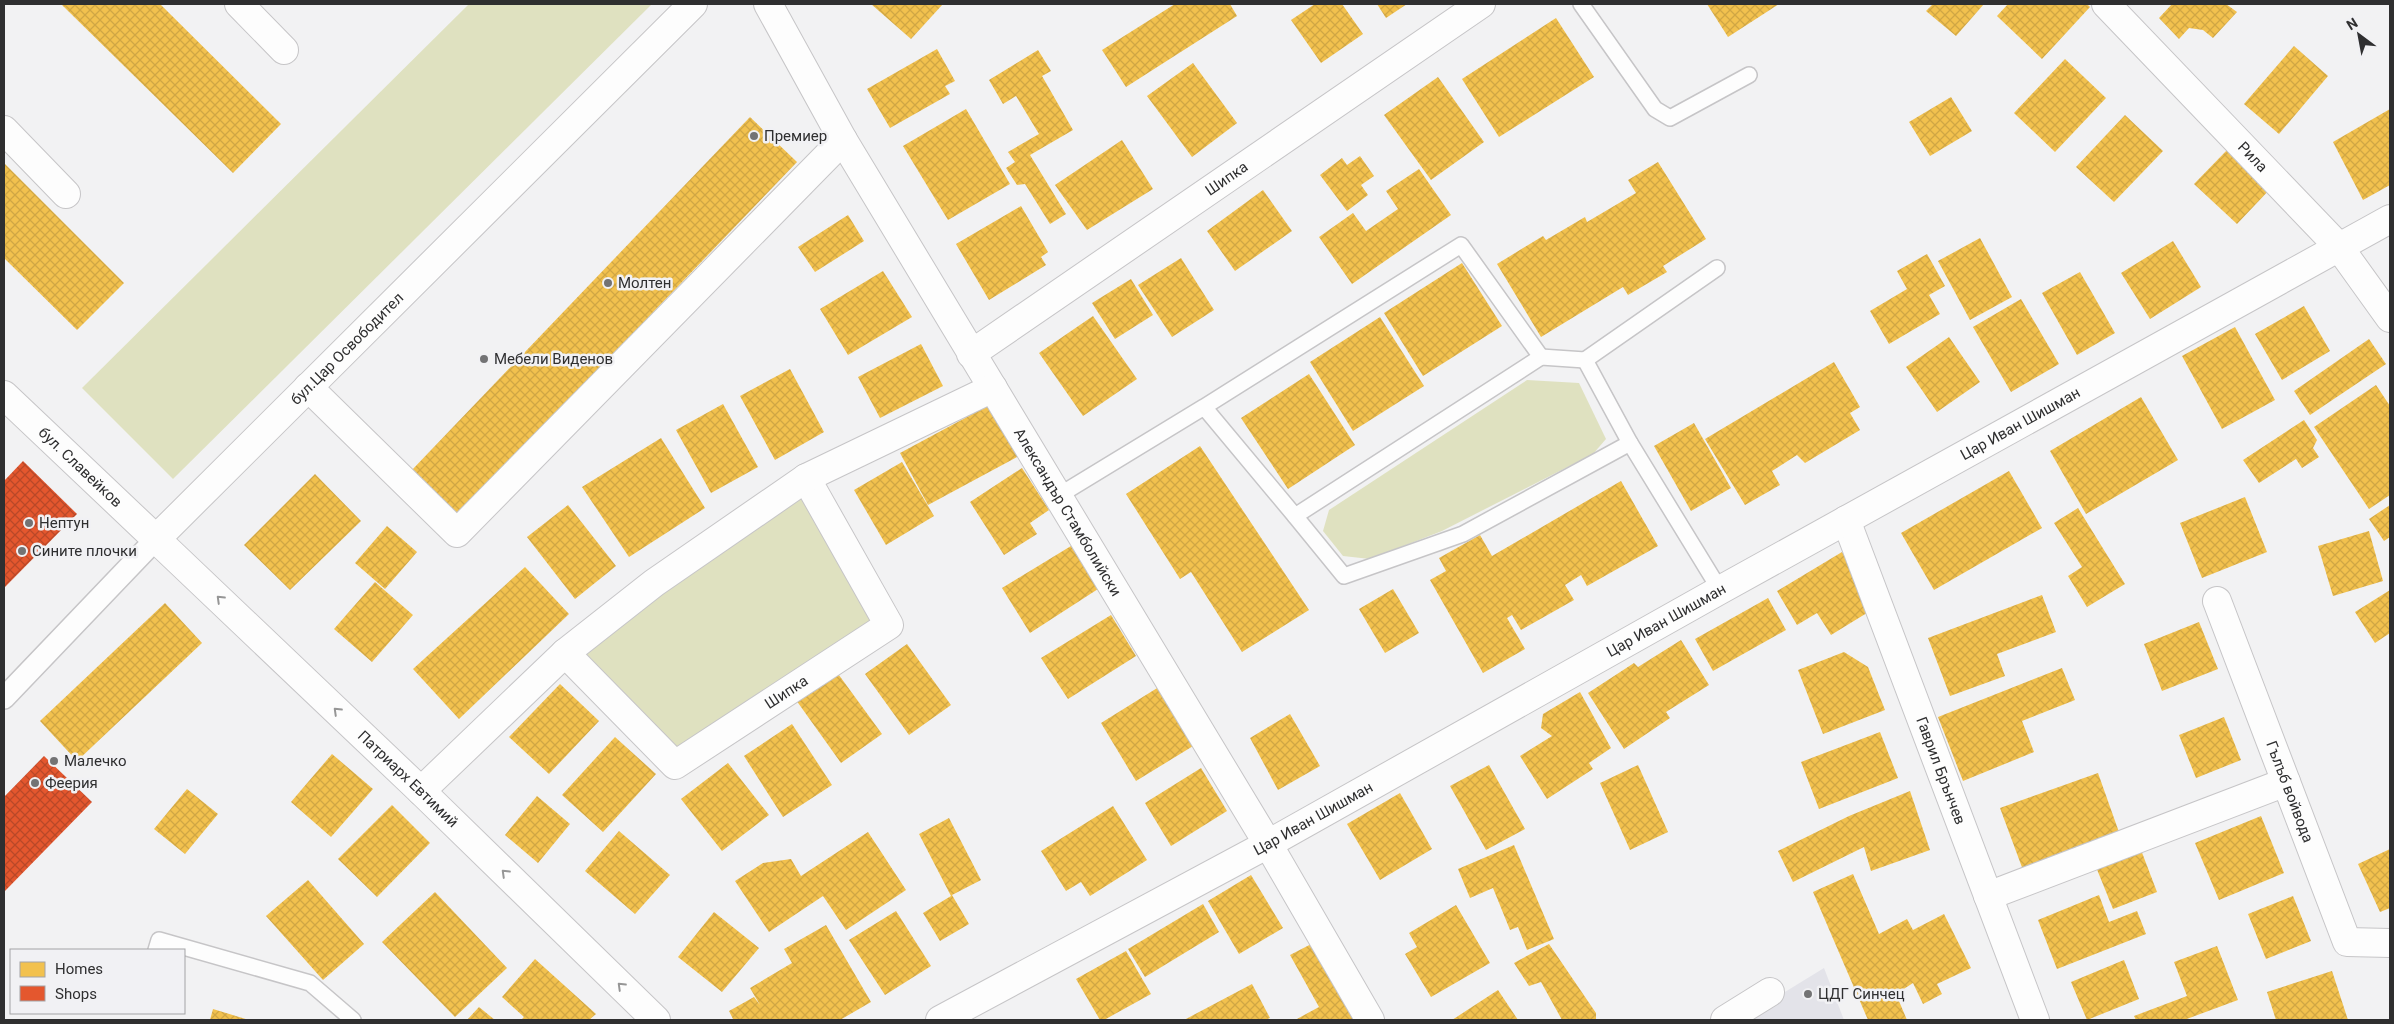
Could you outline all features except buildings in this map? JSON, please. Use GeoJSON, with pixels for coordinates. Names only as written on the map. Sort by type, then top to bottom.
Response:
{"type":"FeatureCollection","features":[{"type":"Feature","properties":{"kind":"street"},"geometry":{"type":"LineString","coordinates":[[240,4],[284,50]]}},
{"type":"Feature","properties":{"kind":"street","name":"бул.Цар Освободител"},"geometry":{"type":"LineString","coordinates":[[4,698],[156,539],[694,4]]}},
{"type":"Feature","properties":{"kind":"street","name":"Александър Стамболийски"},"geometry":{"type":"LineString","coordinates":[[768,4],[843,140],[1268,844],[1370,1020]]}},
{"type":"Feature","properties":{"kind":"street","name":"Шипка"},"geometry":{"type":"LineString","coordinates":[[971,354],[1481,4]]}},
{"type":"Feature","properties":{"kind":"street","name":"Рила"},"geometry":{"type":"LineString","coordinates":[[2106,4],[2339,247],[2390,318]]}},
{"type":"Feature","properties":{"kind":"street"},"geometry":{"type":"LineString","coordinates":[[4,130],[66,194]]}},
{"type":"Feature","properties":{"kind":"street"},"geometry":{"type":"LineString","coordinates":[[308,387],[457,533],[843,140]]}},
{"type":"Feature","properties":{"kind":"street","name":"Цар Иван Шишман"},"geometry":{"type":"LineString","coordinates":[[940,1020],[1268,844],[1720,590],[2390,219]]}},
{"type":"Feature","properties":{"kind":"street"},"geometry":{"type":"LineString","coordinates":[[421,791],[565,653],[654,583],[806,478],[992,388]]}},
{"type":"Feature","properties":{"kind":"street","name":"бул. Славейков"},"geometry":{"type":"LineString","coordinates":[[4,394],[156,539]]}},
{"type":"Feature","properties":{"kind":"street","name":"Шипка"},"geometry":{"type":"LineString","coordinates":[[565,653],[675,765],[889,625],[806,478]]}},
{"type":"Feature","properties":{"kind":"street","name":"Гаврил Брънчев"},"geometry":{"type":"LineString","coordinates":[[1846,520],[2035,1020]]}},
{"type":"Feature","properties":{"kind":"street","name":"Патриарх Евтимий"},"geometry":{"type":"LineString","coordinates":[[156,539],[421,791],[656,1020]]}},
{"type":"Feature","properties":{"kind":"street","name":"Гълъб войвода"},"geometry":{"type":"LineString","coordinates":[[2217,601],[2347,942],[2390,943]]}},
{"type":"Feature","properties":{"kind":"street"},"geometry":{"type":"LineString","coordinates":[[1988,896],[2286,782]]}},
{"type":"Feature","properties":{"kind":"street"},"geometry":{"type":"LineString","coordinates":[[1725,1020],[1770,992]]}},
{"type":"Feature","properties":{"kind":"lane"},"geometry":{"type":"LineString","coordinates":[[1581,4],[1655,109],[1670,118],[1749,75]]}},
{"type":"Feature","properties":{"kind":"lane"},"geometry":{"type":"LineString","coordinates":[[1058,496],[1204,407],[1461,245],[1541,357]]}},
{"type":"Feature","properties":{"kind":"lane"},"geometry":{"type":"LineString","coordinates":[[1295,516],[1541,357],[1585,360],[1717,268]]}},
{"type":"Feature","properties":{"kind":"lane"},"geometry":{"type":"LineString","coordinates":[[1585,360],[1630,443],[1720,590]]}},
{"type":"Feature","properties":{"kind":"lane"},"geometry":{"type":"LineString","coordinates":[[1204,407],[1344,576],[1463,534],[1630,443]]}},
{"type":"Feature","properties":{"kind":"lane"},"geometry":{"type":"LineString","coordinates":[[156,949],[159,940],[310,983],[353,1020]]}},
{"type":"Feature","properties":{"kind":"shaded area","name":"ЦДГ Синчец"},"geometry":{"type":"Polygon","coordinates":[[[1824,968],[1844,1020],[1739,1020],[1824,968]]]}},
{"type":"Feature","properties":{"kind":"green space"},"geometry":{"type":"Polygon","coordinates":[[[469,4],[652,4],[173,479],[82,388],[469,4]]]}},
{"type":"Feature","properties":{"kind":"green space"},"geometry":{"type":"Polygon","coordinates":[[[1527,380],[1579,383],[1606,439],[1593,454],[1442,531],[1370,559],[1343,556],[1323,531],[1329,510],[1527,380]]]}},
{"type":"Feature","properties":{"kind":"green space"},"geometry":{"type":"Polygon","coordinates":[[[805,492],[877,616],[674,753],[576,655],[805,492]]]}},
{"type":"Feature","properties":{"kind":"place","name":"Премиер"},"geometry":{"type":"Point","coordinates":[754,136]}},
{"type":"Feature","properties":{"kind":"place","name":"Молтен"},"geometry":{"type":"Point","coordinates":[608,283]}},
{"type":"Feature","properties":{"kind":"place","name":"Мебели Виденов"},"geometry":{"type":"Point","coordinates":[484,359]}},
{"type":"Feature","properties":{"kind":"place","name":"Нептун"},"geometry":{"type":"Point","coordinates":[29,523]}},
{"type":"Feature","properties":{"kind":"place","name":"Сините плочки"},"geometry":{"type":"Point","coordinates":[22,551]}},
{"type":"Feature","properties":{"kind":"place","name":"Малечко"},"geometry":{"type":"Point","coordinates":[54,761]}},
{"type":"Feature","properties":{"kind":"place","name":"Феерия"},"geometry":{"type":"Point","coordinates":[35,783]}},
{"type":"Feature","properties":{"kind":"place","name":"ЦДГ Синчец"},"geometry":{"type":"Point","coordinates":[1808,994]}}]}
